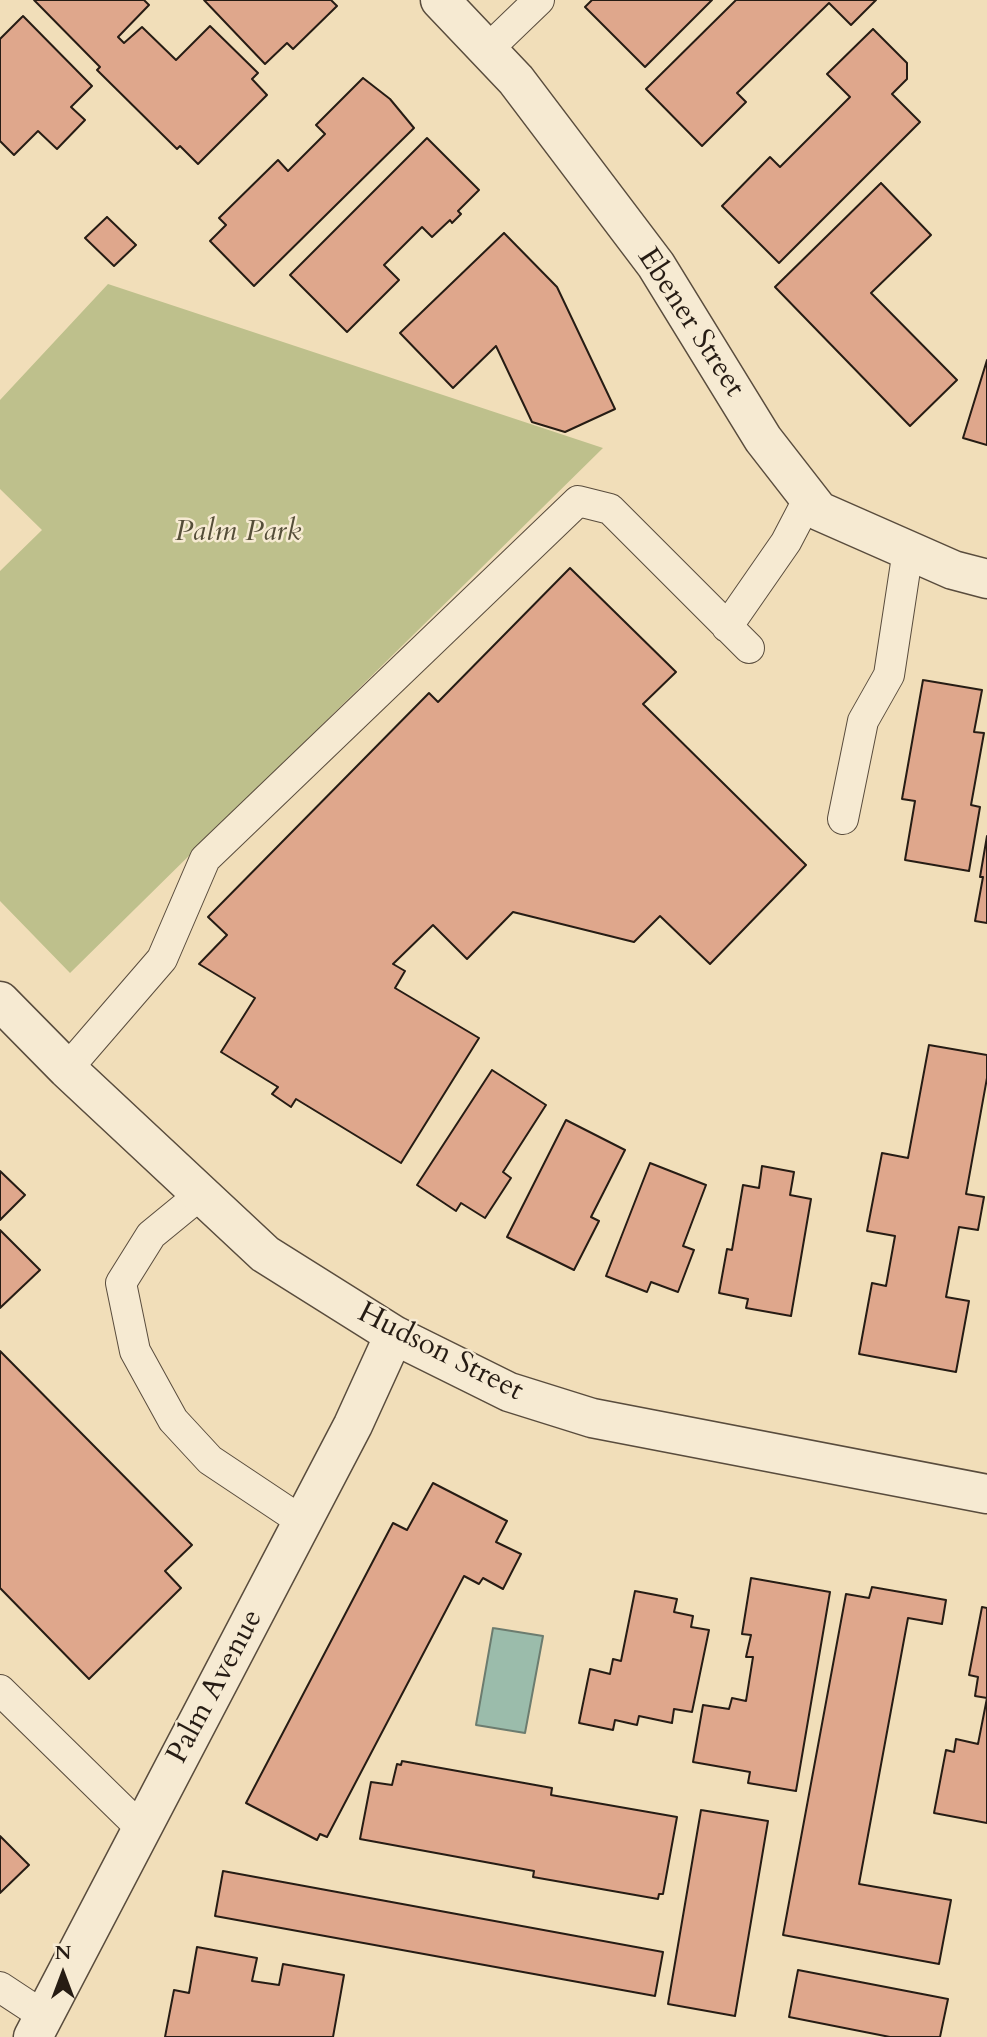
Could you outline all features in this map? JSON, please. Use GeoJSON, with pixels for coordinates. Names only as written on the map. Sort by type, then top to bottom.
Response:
{"type":"FeatureCollection","features":[{"type":"Feature","properties":{"kind":"street","name":"Ebener Street"},"geometry":{"type":"LineString","coordinates":[[440,0],[516,80],[656,265],[764,439],[819,511],[953,570],[987,579]]}},
{"type":"Feature","properties":{"kind":"street","name":"Hudson Street"},"geometry":{"type":"LineString","coordinates":[[0,1001],[67,1069],[265,1254],[394,1335],[509,1392],[592,1418],[987,1494]]}},
{"type":"Feature","properties":{"kind":"street","name":"Palm Avenue"},"geometry":{"type":"LineString","coordinates":[[38,2027],[353,1425],[394,1335]]}},
{"type":"Feature","properties":{"kind":"lane"},"geometry":{"type":"LineString","coordinates":[[487,50],[538,0]]}},
{"type":"Feature","properties":{"kind":"lane"},"geometry":{"type":"LineString","coordinates":[[727,627],[786,542],[809,498]]}},
{"type":"Feature","properties":{"kind":"lane"},"geometry":{"type":"LineString","coordinates":[[67,1069],[162,959],[205,859],[578,501],[610,509],[748,648]]}},
{"type":"Feature","properties":{"kind":"lane"},"geometry":{"type":"LineString","coordinates":[[843,820],[863,720],[889,675],[908,550]]}},
{"type":"Feature","properties":{"kind":"lane"},"geometry":{"type":"LineString","coordinates":[[201,1194],[150,1236],[121,1283],[135,1351],[173,1420],[210,1460],[303,1522]]}},
{"type":"Feature","properties":{"kind":"lane"},"geometry":{"type":"LineString","coordinates":[[0,1690],[142,1829]]}},
{"type":"Feature","properties":{"kind":"lane"},"geometry":{"type":"LineString","coordinates":[[0,1987],[38,2027]]}},
{"type":"Feature","properties":{"kind":"green space","name":"Palm Park"},"geometry":{"type":"Polygon","coordinates":[[[108,284],[603,448],[70,973],[0,901],[0,571],[42,530],[0,489],[0,400],[108,284]]]}},
{"type":"Feature","properties":{"kind":"shaded area"},"geometry":{"type":"Polygon","coordinates":[[[493,1628],[543,1636],[525,1733],[476,1725],[493,1628]]]}},
{"type":"Feature","properties":{"kind":"building"},"geometry":{"type":"Polygon","coordinates":[[[34,0],[144,0],[149,5],[118,37],[124,43],[142,27],[176,60],[210,26],[258,73],[252,79],[267,95],[198,164],[180,146],[177,149],[97,70],[100,67],[34,0]]]}},
{"type":"Feature","properties":{"kind":"building"},"geometry":{"type":"Polygon","coordinates":[[[204,0],[331,0],[337,6],[293,49],[287,43],[265,64],[204,0]]]}},
{"type":"Feature","properties":{"kind":"building"},"geometry":{"type":"Polygon","coordinates":[[[592,0],[712,0],[645,67],[585,7],[592,0]]]}},
{"type":"Feature","properties":{"kind":"building"},"geometry":{"type":"Polygon","coordinates":[[[736,0],[876,0],[851,25],[829,3],[737,93],[746,102],[702,146],[646,89],[736,0]]]}},
{"type":"Feature","properties":{"kind":"building"},"geometry":{"type":"Polygon","coordinates":[[[23,16],[92,86],[71,107],[85,120],[57,149],[38,131],[14,155],[0,141],[0,39],[23,16]]]}},
{"type":"Feature","properties":{"kind":"building"},"geometry":{"type":"Polygon","coordinates":[[[873,29],[907,63],[907,79],[892,94],[920,122],[779,263],[722,206],[770,157],[780,167],[850,97],[827,74],[873,29]]]}},
{"type":"Feature","properties":{"kind":"building"},"geometry":{"type":"Polygon","coordinates":[[[363,78],[390,99],[414,128],[254,286],[210,241],[226,225],[219,218],[278,160],[288,171],[325,134],[316,125],[363,78]]]}},
{"type":"Feature","properties":{"kind":"building"},"geometry":{"type":"Polygon","coordinates":[[[427,138],[479,190],[458,211],[461,214],[452,223],[450,220],[432,237],[422,227],[384,265],[399,280],[347,332],[290,275],[427,138]]]}},
{"type":"Feature","properties":{"kind":"building"},"geometry":{"type":"Polygon","coordinates":[[[881,183],[931,235],[871,293],[957,380],[910,426],[775,287],[881,183]]]}},
{"type":"Feature","properties":{"kind":"building"},"geometry":{"type":"Polygon","coordinates":[[[107,217],[136,245],[114,266],[85,238],[107,217]]]}},
{"type":"Feature","properties":{"kind":"building"},"geometry":{"type":"Polygon","coordinates":[[[504,233],[557,287],[615,409],[565,432],[532,422],[496,346],[453,388],[400,333],[504,233]]]}},
{"type":"Feature","properties":{"kind":"building"},"geometry":{"type":"Polygon","coordinates":[[[987,360],[987,445],[963,438],[987,360]]]}},
{"type":"Feature","properties":{"kind":"building"},"geometry":{"type":"Polygon","coordinates":[[[570,568],[676,672],[643,704],[806,865],[710,964],[660,916],[634,942],[513,912],[467,959],[433,925],[393,964],[405,971],[395,988],[479,1038],[401,1163],[296,1099],[291,1107],[272,1094],[278,1087],[221,1052],[255,998],[199,964],[227,935],[208,917],[429,693],[438,702],[570,568]]]}},
{"type":"Feature","properties":{"kind":"building"},"geometry":{"type":"Polygon","coordinates":[[[923,680],[982,690],[974,732],[984,733],[971,805],[980,807],[969,871],[905,860],[915,801],[902,799],[923,680]]]}},
{"type":"Feature","properties":{"kind":"building"},"geometry":{"type":"Polygon","coordinates":[[[987,836],[987,923],[975,921],[987,836]]]}},
{"type":"Feature","properties":{"kind":"building"},"geometry":{"type":"Polygon","coordinates":[[[929,1045],[987,1055],[987,1078],[966,1194],[984,1197],[978,1230],[959,1227],[946,1297],[969,1301],[956,1372],[859,1354],[872,1283],[886,1286],[895,1236],[867,1231],[882,1153],[908,1158],[929,1045]]]}},
{"type":"Feature","properties":{"kind":"building"},"geometry":{"type":"Polygon","coordinates":[[[492,1070],[546,1105],[503,1172],[511,1178],[485,1218],[461,1203],[456,1211],[417,1185],[492,1070]]]}},
{"type":"Feature","properties":{"kind":"building"},"geometry":{"type":"Polygon","coordinates":[[[566,1120],[625,1150],[591,1217],[599,1221],[574,1270],[507,1237],[566,1120]]]}},
{"type":"Feature","properties":{"kind":"building"},"geometry":{"type":"Polygon","coordinates":[[[650,1163],[706,1185],[683,1246],[694,1250],[678,1292],[651,1282],[647,1292],[606,1276],[650,1163]]]}},
{"type":"Feature","properties":{"kind":"building"},"geometry":{"type":"Polygon","coordinates":[[[762,1166],[794,1172],[790,1195],[811,1199],[791,1316],[746,1308],[748,1299],[719,1293],[727,1249],[732,1250],[743,1185],[759,1188],[762,1166]]]}},
{"type":"Feature","properties":{"kind":"building"},"geometry":{"type":"Polygon","coordinates":[[[0,1171],[25,1195],[0,1220],[0,1171]]]}},
{"type":"Feature","properties":{"kind":"building"},"geometry":{"type":"Polygon","coordinates":[[[0,1230],[40,1270],[0,1308],[0,1230]]]}},
{"type":"Feature","properties":{"kind":"building"},"geometry":{"type":"Polygon","coordinates":[[[0,1351],[192,1545],[165,1571],[181,1588],[89,1679],[0,1588],[0,1351]]]}},
{"type":"Feature","properties":{"kind":"building"},"geometry":{"type":"Polygon","coordinates":[[[433,1483],[507,1521],[496,1542],[521,1554],[503,1589],[483,1578],[479,1584],[464,1576],[327,1837],[320,1834],[317,1840],[246,1803],[393,1523],[407,1530],[433,1483]]]}},
{"type":"Feature","properties":{"kind":"building"},"geometry":{"type":"Polygon","coordinates":[[[751,1578],[830,1592],[796,1791],[748,1783],[750,1772],[693,1762],[703,1705],[729,1709],[732,1698],[746,1701],[753,1657],[746,1657],[751,1635],[742,1634],[751,1578]]]}},
{"type":"Feature","properties":{"kind":"building"},"geometry":{"type":"Polygon","coordinates":[[[872,1587],[946,1600],[942,1624],[908,1618],[859,1884],[951,1900],[939,1964],[783,1935],[846,1594],[869,1598],[872,1587]]]}},
{"type":"Feature","properties":{"kind":"building"},"geometry":{"type":"Polygon","coordinates":[[[635,1591],[677,1599],[674,1612],[693,1616],[691,1627],[709,1630],[692,1712],[674,1709],[672,1723],[639,1716],[637,1725],[615,1720],[613,1730],[579,1723],[590,1669],[610,1674],[613,1659],[621,1661],[635,1591]]]}},
{"type":"Feature","properties":{"kind":"building"},"geometry":{"type":"Polygon","coordinates":[[[982,1607],[987,1608],[987,1698],[975,1696],[978,1677],[969,1675],[982,1607]]]}},
{"type":"Feature","properties":{"kind":"building"},"geometry":{"type":"Polygon","coordinates":[[[987,1698],[987,1823],[934,1813],[946,1750],[954,1752],[956,1739],[978,1744],[987,1698]]]}},
{"type":"Feature","properties":{"kind":"building"},"geometry":{"type":"Polygon","coordinates":[[[402,1761],[552,1788],[551,1795],[677,1817],[663,1894],[659,1894],[658,1899],[533,1877],[534,1871],[360,1839],[371,1782],[392,1785],[397,1764],[401,1765],[402,1761]]]}},
{"type":"Feature","properties":{"kind":"building"},"geometry":{"type":"Polygon","coordinates":[[[701,1810],[768,1821],[735,2016],[668,2004],[701,1810]]]}},
{"type":"Feature","properties":{"kind":"building"},"geometry":{"type":"Polygon","coordinates":[[[0,1836],[29,1865],[0,1893],[0,1836]]]}},
{"type":"Feature","properties":{"kind":"building"},"geometry":{"type":"Polygon","coordinates":[[[223,1871],[663,1952],[655,1996],[215,1916],[223,1871]]]}},
{"type":"Feature","properties":{"kind":"building"},"geometry":{"type":"Polygon","coordinates":[[[197,1947],[257,1958],[252,1981],[279,1985],[283,1964],[344,1975],[333,2037],[165,2037],[174,1990],[189,1993],[197,1947]]]}},
{"type":"Feature","properties":{"kind":"building"},"geometry":{"type":"Polygon","coordinates":[[[798,1970],[948,1999],[940,2037],[890,2037],[789,2017],[798,1970]]]}}]}
